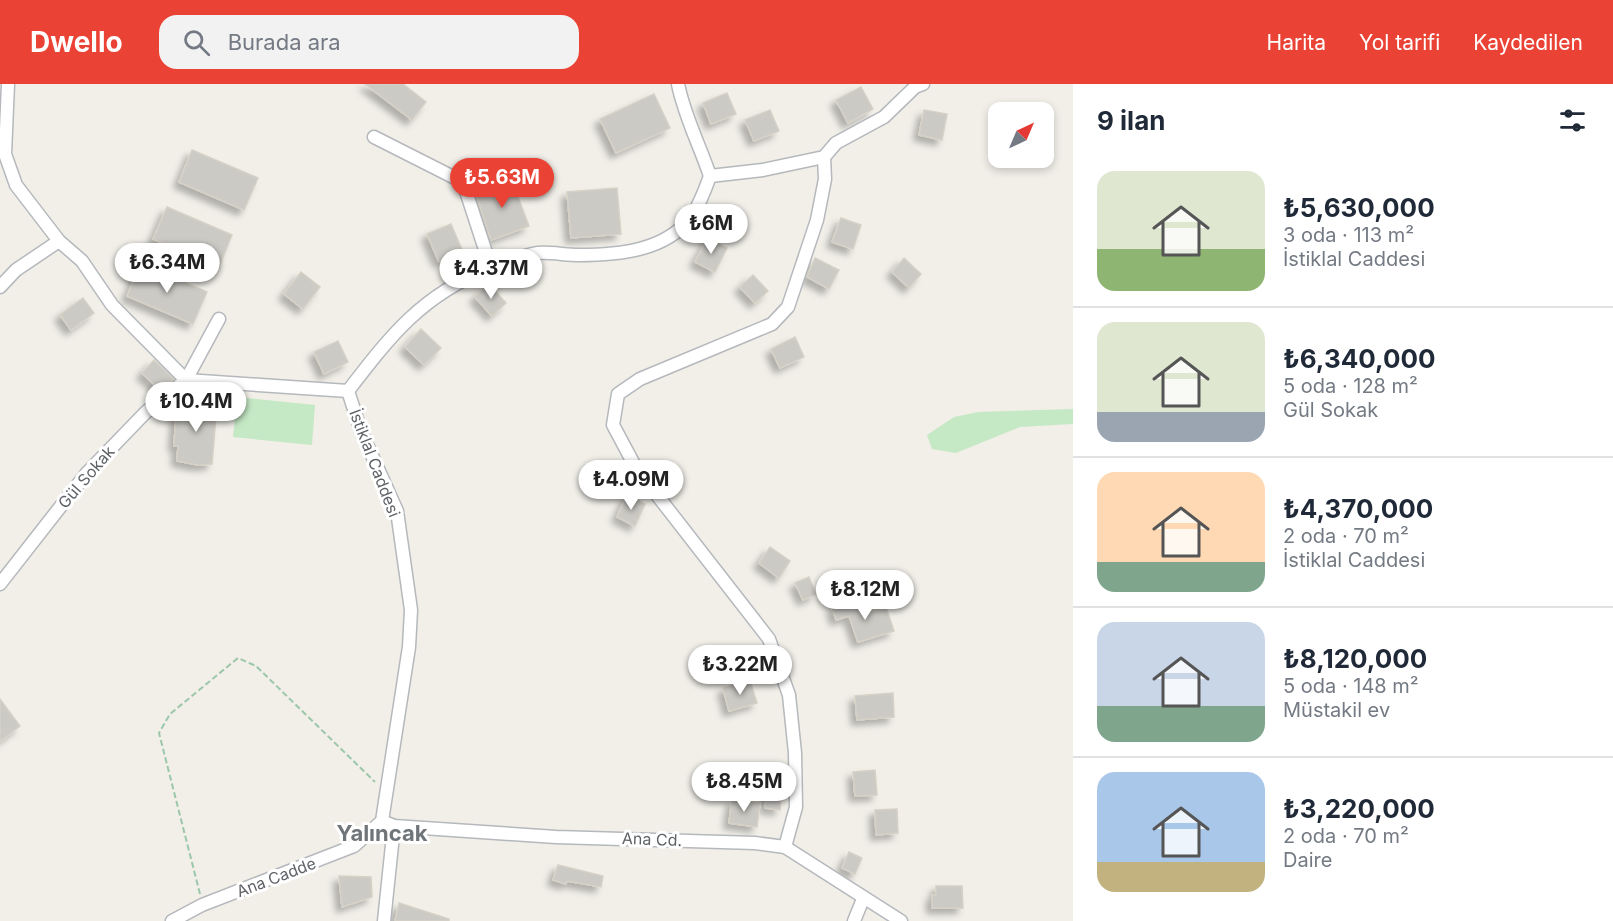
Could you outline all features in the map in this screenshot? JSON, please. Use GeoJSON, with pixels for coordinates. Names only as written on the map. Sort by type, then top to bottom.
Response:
{"type":"FeatureCollection","features":[{"type":"Feature","properties":{"kind":"street"},"geometry":{"type":"LineString","coordinates":[[8,84],[5,154],[16,185],[59,241],[82,261],[112,305],[186,380],[348,391]]}},
{"type":"Feature","properties":{"kind":"street"},"geometry":{"type":"LineString","coordinates":[[678,84],[681,100],[699,141],[710,176],[763,170],[824,157],[836,143],[884,117],[915,87],[922,84]]}},
{"type":"Feature","properties":{"kind":"street"},"geometry":{"type":"LineString","coordinates":[[374,137],[463,182],[491,268]]}},
{"type":"Feature","properties":{"kind":"street"},"geometry":{"type":"LineString","coordinates":[[785,847],[796,807],[795,753],[789,695],[769,639],[636,468],[613,425],[618,394],[640,379],[772,324],[788,307],[817,220],[825,179],[824,157]]}},
{"type":"Feature","properties":{"kind":"street","name":"İstiklal Caddesi"},"geometry":{"type":"LineString","coordinates":[[386,794],[409,647],[411,610],[397,511],[361,431],[348,391],[379,350],[423,304],[457,283],[491,268],[538,253],[580,255],[633,251],[670,238],[691,217],[710,176]]}},
{"type":"Feature","properties":{"kind":"street"},"geometry":{"type":"LineString","coordinates":[[0,287],[16,270],[59,241]]}},
{"type":"Feature","properties":{"kind":"street","name":"Gül Sokak"},"geometry":{"type":"LineString","coordinates":[[0,584],[86,474],[146,412],[186,380],[219,319]]}},
{"type":"Feature","properties":{"kind":"street"},"geometry":{"type":"LineString","coordinates":[[382,820],[386,794]]}},
{"type":"Feature","properties":{"kind":"street","name":"Ana Cd."},"geometry":{"type":"LineString","coordinates":[[382,820],[394,826],[556,837],[755,843],[785,847],[863,899],[901,921]]}},
{"type":"Feature","properties":{"kind":"street","name":"Ana Cadde"},"geometry":{"type":"LineString","coordinates":[[172,921],[202,905],[354,846],[382,820]]}},
{"type":"Feature","properties":{"kind":"street"},"geometry":{"type":"LineString","coordinates":[[384,921],[394,826]]}},
{"type":"Feature","properties":{"kind":"street"},"geometry":{"type":"LineString","coordinates":[[854,921],[863,899]]}},
{"type":"Feature","properties":{"kind":"path"},"geometry":{"type":"LineString","coordinates":[[202,905],[159,733],[170,714],[238,658],[256,666],[386,794]]}},
{"type":"Feature","properties":{"kind":"green space"},"geometry":{"type":"Polygon","coordinates":[[[237,397],[315,405],[312,445],[233,437],[237,397]]]}},
{"type":"Feature","properties":{"kind":"green space"},"geometry":{"type":"Polygon","coordinates":[[[1073,409],[1073,424],[1020,427],[956,453],[932,449],[927,435],[954,417],[978,412],[1073,409]]]}},
{"type":"Feature","properties":{"kind":"building"},"geometry":{"type":"Polygon","coordinates":[[[365,84],[403,84],[426,102],[412,120],[365,84]]]}},
{"type":"Feature","properties":{"kind":"building"},"geometry":{"type":"Polygon","coordinates":[[[861,87],[873,109],[848,123],[836,100],[861,87]]]}},
{"type":"Feature","properties":{"kind":"building"},"geometry":{"type":"Polygon","coordinates":[[[727,93],[736,114],[711,124],[703,103],[727,93]]]}},
{"type":"Feature","properties":{"kind":"building"},"geometry":{"type":"Polygon","coordinates":[[[654,94],[670,128],[616,153],[600,119],[654,94]]]}},
{"type":"Feature","properties":{"kind":"building"},"geometry":{"type":"Polygon","coordinates":[[[770,110],[779,131],[754,141],[745,120],[770,110]]]}},
{"type":"Feature","properties":{"kind":"building"},"geometry":{"type":"Polygon","coordinates":[[[924,110],[947,114],[942,140],[919,135],[924,110]]]}},
{"type":"Feature","properties":{"kind":"building"},"geometry":{"type":"Polygon","coordinates":[[[192,150],[258,178],[244,210],[179,182],[192,150]]]}},
{"type":"Feature","properties":{"kind":"building"},"geometry":{"type":"Polygon","coordinates":[[[511,178],[529,226],[491,240],[475,191],[511,178]]]}},
{"type":"Feature","properties":{"kind":"building"},"geometry":{"type":"Polygon","coordinates":[[[617,188],[621,234],[571,238],[567,192],[617,188]]]}},
{"type":"Feature","properties":{"kind":"building"},"geometry":{"type":"Polygon","coordinates":[[[167,207],[232,235],[219,267],[153,239],[167,207]]]}},
{"type":"Feature","properties":{"kind":"building"},"geometry":{"type":"Polygon","coordinates":[[[841,218],[861,225],[853,249],[832,242],[841,218]]]}},
{"type":"Feature","properties":{"kind":"building"},"geometry":{"type":"Polygon","coordinates":[[[451,224],[463,252],[439,262],[427,234],[451,224]]]}},
{"type":"Feature","properties":{"kind":"building"},"geometry":{"type":"Polygon","coordinates":[[[708,238],[727,248],[715,272],[695,262],[708,238]]]}},
{"type":"Feature","properties":{"kind":"building"},"geometry":{"type":"Polygon","coordinates":[[[815,258],[839,270],[829,289],[807,277],[815,258]]]}},
{"type":"Feature","properties":{"kind":"building"},"geometry":{"type":"Polygon","coordinates":[[[904,258],[921,274],[909,288],[892,272],[904,258]]]}},
{"type":"Feature","properties":{"kind":"building"},"geometry":{"type":"Polygon","coordinates":[[[141,264],[207,292],[193,324],[127,296],[141,264]]]}},
{"type":"Feature","properties":{"kind":"building"},"geometry":{"type":"Polygon","coordinates":[[[301,272],[320,287],[303,309],[284,294],[301,272]]]}},
{"type":"Feature","properties":{"kind":"building"},"geometry":{"type":"Polygon","coordinates":[[[753,275],[768,291],[755,303],[740,287],[753,275]]]}},
{"type":"Feature","properties":{"kind":"building"},"geometry":{"type":"Polygon","coordinates":[[[489,284],[506,303],[492,316],[475,297],[489,284]]]}},
{"type":"Feature","properties":{"kind":"building"},"geometry":{"type":"Polygon","coordinates":[[[83,298],[94,313],[71,330],[60,315],[83,298]]]}},
{"type":"Feature","properties":{"kind":"building"},"geometry":{"type":"Polygon","coordinates":[[[421,329],[441,348],[424,365],[405,347],[421,329]]]}},
{"type":"Feature","properties":{"kind":"building"},"geometry":{"type":"Polygon","coordinates":[[[795,337],[804,357],[780,368],[771,349],[795,337]]]}},
{"type":"Feature","properties":{"kind":"building"},"geometry":{"type":"Polygon","coordinates":[[[338,341],[348,362],[324,374],[314,352],[338,341]]]}},
{"type":"Feature","properties":{"kind":"building"},"geometry":{"type":"Polygon","coordinates":[[[154,360],[174,379],[160,390],[142,373],[154,360]]]}},
{"type":"Feature","properties":{"kind":"building"},"geometry":{"type":"Polygon","coordinates":[[[181,401],[217,404],[212,464],[198,465],[177,461],[178,446],[174,446],[176,414],[180,414],[181,401]]]}},
{"type":"Feature","properties":{"kind":"building"},"geometry":{"type":"Polygon","coordinates":[[[627,495],[645,504],[635,526],[617,517],[627,495]]]}},
{"type":"Feature","properties":{"kind":"building"},"geometry":{"type":"Polygon","coordinates":[[[770,547],[790,561],[779,578],[759,563],[770,547]]]}},
{"type":"Feature","properties":{"kind":"building"},"geometry":{"type":"Polygon","coordinates":[[[809,577],[816,594],[803,600],[795,583],[809,577]]]}},
{"type":"Feature","properties":{"kind":"building"},"geometry":{"type":"Polygon","coordinates":[[[857,600],[861,614],[886,607],[894,631],[858,642],[849,616],[836,620],[832,608],[857,600]]]}},
{"type":"Feature","properties":{"kind":"building"},"geometry":{"type":"Polygon","coordinates":[[[750,680],[757,703],[729,711],[723,688],[750,680]]]}},
{"type":"Feature","properties":{"kind":"building"},"geometry":{"type":"Polygon","coordinates":[[[893,693],[894,717],[857,720],[855,696],[893,693]]]}},
{"type":"Feature","properties":{"kind":"building"},"geometry":{"type":"Polygon","coordinates":[[[0,699],[20,726],[0,741],[0,699]]]}},
{"type":"Feature","properties":{"kind":"building"},"geometry":{"type":"Polygon","coordinates":[[[875,770],[877,795],[855,796],[853,772],[875,770]]]}},
{"type":"Feature","properties":{"kind":"building"},"geometry":{"type":"Polygon","coordinates":[[[767,790],[781,792],[780,810],[765,808],[767,790]]]}},
{"type":"Feature","properties":{"kind":"building"},"geometry":{"type":"Polygon","coordinates":[[[732,799],[760,803],[757,827],[729,823],[732,799]]]}},
{"type":"Feature","properties":{"kind":"building"},"geometry":{"type":"Polygon","coordinates":[[[897,809],[898,833],[876,835],[875,810],[897,809]]]}},
{"type":"Feature","properties":{"kind":"building"},"geometry":{"type":"Polygon","coordinates":[[[849,852],[862,858],[855,874],[842,868],[849,852]]]}},
{"type":"Feature","properties":{"kind":"building"},"geometry":{"type":"Polygon","coordinates":[[[558,865],[603,876],[601,887],[567,881],[566,884],[553,880],[558,865]]]}},
{"type":"Feature","properties":{"kind":"building"},"geometry":{"type":"Polygon","coordinates":[[[339,876],[371,877],[372,897],[342,907],[339,876]]]}},
{"type":"Feature","properties":{"kind":"building"},"geometry":{"type":"Polygon","coordinates":[[[936,886],[962,886],[963,908],[932,908],[932,895],[936,895],[936,886]]]}},
{"type":"Feature","properties":{"kind":"building"},"geometry":{"type":"Polygon","coordinates":[[[399,903],[449,919],[449,921],[395,921],[399,903]]]}},
{"type":"Feature","properties":{"kind":"district","name":"Yalıncak"},"geometry":{"type":"Point","coordinates":[382,833]}}]}
